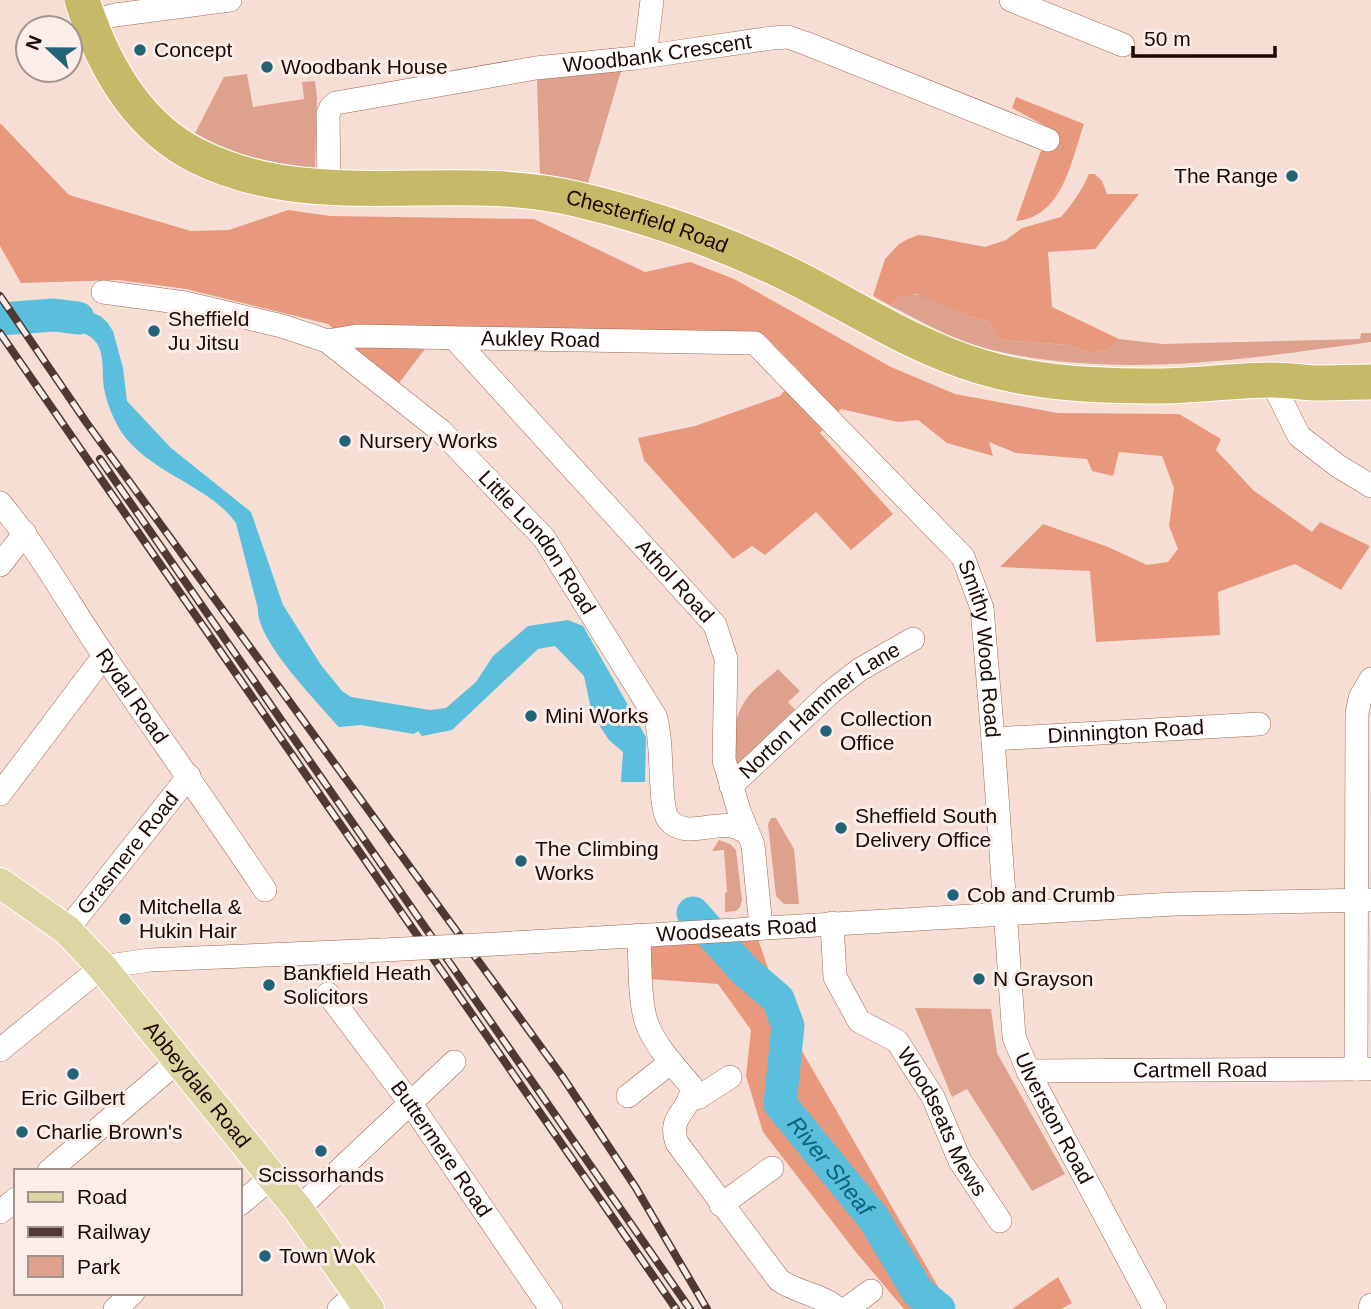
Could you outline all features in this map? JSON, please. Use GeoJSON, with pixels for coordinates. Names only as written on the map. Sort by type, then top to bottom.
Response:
{"type":"FeatureCollection","features":[{"type":"Feature","properties":{"kind":"highway","name":"Chesterfield Road"},"geometry":{"type":"LineString","coordinates":[[86,11],[108,67],[132,103],[150,122],[185,149],[240,173],[329,188],[515,190],[605,206],[732,249],[789,274],[900,333],[978,366],[1008,374],[1047,380],[1157,386],[1271,380],[1314,383],[1371,382]]}},
{"type":"Feature","properties":{"kind":"highway","name":"Chesterfield Road"},"geometry":{"type":"LineString","coordinates":[[1271,380],[1313,366],[1371,360]]}},
{"type":"Feature","properties":{"kind":"main road","name":"Abbeydale Road"},"geometry":{"type":"LineString","coordinates":[[0,883],[67,930],[102,967],[298,1209],[356,1304]]}},
{"type":"Feature","properties":{"kind":"street"},"geometry":{"type":"LineString","coordinates":[[86,11],[115,15],[230,0]]}},
{"type":"Feature","properties":{"kind":"street"},"geometry":{"type":"LineString","coordinates":[[645,56],[652,0]]}},
{"type":"Feature","properties":{"kind":"street"},"geometry":{"type":"LineString","coordinates":[[1011,0],[1123,45]]}},
{"type":"Feature","properties":{"kind":"street","name":"Woodbank Crescent"},"geometry":{"type":"LineString","coordinates":[[329,188],[328,114],[336,103],[536,68],[788,37],[1048,140]]}},
{"type":"Feature","properties":{"kind":"street","name":"Little London Road"},"geometry":{"type":"LineString","coordinates":[[103,292],[185,303],[282,326],[327,341],[441,431],[544,538],[655,716],[661,737],[664,807],[669,820],[680,827],[728,825],[747,833]]}},
{"type":"Feature","properties":{"kind":"street","name":"Aukley Road"},"geometry":{"type":"LineString","coordinates":[[327,341],[357,336],[755,343]]}},
{"type":"Feature","properties":{"kind":"street","name":"Athol Road"},"geometry":{"type":"LineString","coordinates":[[455,339],[715,625],[726,659],[724,760],[753,845],[758,928]]}},
{"type":"Feature","properties":{"kind":"street","name":"Smithy Wood Road"},"geometry":{"type":"LineString","coordinates":[[755,343],[963,557],[982,608],[1006,913]]}},
{"type":"Feature","properties":{"kind":"street"},"geometry":{"type":"LineString","coordinates":[[1271,380],[1299,436],[1338,466],[1371,486]]}},
{"type":"Feature","properties":{"kind":"street","name":"Rydal Road"},"geometry":{"type":"LineString","coordinates":[[0,503],[25,533],[104,656],[265,890]]}},
{"type":"Feature","properties":{"kind":"street"},"geometry":{"type":"LineString","coordinates":[[0,565],[25,533]]}},
{"type":"Feature","properties":{"kind":"street","name":"Norton Hammer Lane"},"geometry":{"type":"LineString","coordinates":[[731,786],[831,692],[859,670],[914,639]]}},
{"type":"Feature","properties":{"kind":"street"},"geometry":{"type":"LineString","coordinates":[[0,794],[104,656]]}},
{"type":"Feature","properties":{"kind":"street"},"geometry":{"type":"LineString","coordinates":[[1363,1069],[1364,901],[1357,714],[1360,698],[1371,679]]}},
{"type":"Feature","properties":{"kind":"street","name":"Dinnington Road"},"geometry":{"type":"LineString","coordinates":[[993,739],[1259,724]]}},
{"type":"Feature","properties":{"kind":"street","name":"Grasmere Road"},"geometry":{"type":"LineString","coordinates":[[67,930],[189,776]]}},
{"type":"Feature","properties":{"kind":"street","name":"Woodseats Road"},"geometry":{"type":"LineString","coordinates":[[102,967],[150,960],[513,943],[1174,904],[1364,901]]}},
{"type":"Feature","properties":{"kind":"street","name":"Ulverston Road"},"geometry":{"type":"LineString","coordinates":[[1006,913],[1014,1037],[1028,1071],[1155,1309]]}},
{"type":"Feature","properties":{"kind":"street","name":"Woodseats Mews"},"geometry":{"type":"LineString","coordinates":[[832,923],[835,977],[859,1021],[897,1041],[933,1097],[960,1161],[1001,1219]]}},
{"type":"Feature","properties":{"kind":"street"},"geometry":{"type":"LineString","coordinates":[[639,935],[641,983],[647,1023],[671,1062],[692,1087],[691,1099],[673,1131],[677,1143],[779,1280],[792,1288],[825,1300],[838,1309]]}},
{"type":"Feature","properties":{"kind":"street"},"geometry":{"type":"LineString","coordinates":[[0,1050],[102,967]]}},
{"type":"Feature","properties":{"kind":"street","name":"Buttermere Road"},"geometry":{"type":"LineString","coordinates":[[328,994],[411,1104],[551,1309]]}},
{"type":"Feature","properties":{"kind":"street"},"geometry":{"type":"LineString","coordinates":[[50,1169],[178,1061]]}},
{"type":"Feature","properties":{"kind":"street"},"geometry":{"type":"LineString","coordinates":[[298,1209],[454,1062]]}},
{"type":"Feature","properties":{"kind":"street"},"geometry":{"type":"LineString","coordinates":[[628,1096],[671,1062]]}},
{"type":"Feature","properties":{"kind":"street","name":"Cartmell Road"},"geometry":{"type":"LineString","coordinates":[[1028,1071],[1363,1069]]}},
{"type":"Feature","properties":{"kind":"street"},"geometry":{"type":"LineString","coordinates":[[691,1099],[699,1097],[730,1077]]}},
{"type":"Feature","properties":{"kind":"street"},"geometry":{"type":"LineString","coordinates":[[721,1205],[772,1168]]}},
{"type":"Feature","properties":{"kind":"street"},"geometry":{"type":"LineString","coordinates":[[242,1202],[272,1177]]}},
{"type":"Feature","properties":{"kind":"street"},"geometry":{"type":"LineString","coordinates":[[0,1212],[14,1201]]}},
{"type":"Feature","properties":{"kind":"street"},"geometry":{"type":"LineString","coordinates":[[846,1309],[872,1291]]}},
{"type":"Feature","properties":{"kind":"street"},"geometry":{"type":"LineString","coordinates":[[115,1309],[132,1295]]}},
{"type":"Feature","properties":{"kind":"green space"},"geometry":{"type":"Polygon","coordinates":[[[622,68],[585,193],[540,176],[537,80],[622,68]]]}},
{"type":"Feature","properties":{"kind":"green space"},"geometry":{"type":"Polygon","coordinates":[[[247,74],[253,107],[304,99],[302,82],[315,81],[315,168],[270,163],[221,146],[195,133],[224,77],[247,74]]]}},
{"type":"Feature","properties":{"kind":"green space"},"geometry":{"type":"Polygon","coordinates":[[[909,294],[925,296],[989,322],[995,335],[1003,340],[1068,345],[1090,353],[1103,350],[1107,352],[1119,339],[1162,344],[1360,339],[1361,333],[1371,333],[1371,342],[1228,360],[1131,365],[1083,363],[1035,358],[963,341],[891,306],[900,297],[909,294]]]}},
{"type":"Feature","properties":{"kind":"green space"},"geometry":{"type":"Polygon","coordinates":[[[778,669],[800,691],[788,702],[798,713],[738,767],[734,750],[737,716],[752,692],[778,669]]]}},
{"type":"Feature","properties":{"kind":"green space"},"geometry":{"type":"Polygon","coordinates":[[[771,818],[776,818],[794,849],[799,904],[784,904],[776,896],[768,824],[771,818]]]}},
{"type":"Feature","properties":{"kind":"green space"},"geometry":{"type":"Polygon","coordinates":[[[719,840],[730,844],[736,850],[742,900],[736,911],[725,912],[727,892],[724,850],[712,851],[719,840]]]}},
{"type":"Feature","properties":{"kind":"green space"},"geometry":{"type":"Polygon","coordinates":[[[915,1008],[991,1009],[997,1053],[1065,1174],[1032,1191],[967,1089],[952,1097],[915,1008]]]}},
{"type":"Feature","properties":{"kind":"shaded area"},"geometry":{"type":"Polygon","coordinates":[[[1016,97],[1084,124],[1069,170],[1055,198],[1045,209],[1032,217],[1016,221],[1040,153],[1053,130],[1012,108],[1016,97]]]}},
{"type":"Feature","properties":{"kind":"shaded area"},"geometry":{"type":"Polygon","coordinates":[[[0,123],[69,195],[191,231],[229,230],[288,210],[330,216],[534,219],[645,272],[690,262],[734,279],[891,367],[955,394],[1057,413],[1179,414],[1221,439],[1216,450],[1253,490],[1312,532],[1320,522],[1370,546],[1341,590],[1295,564],[1218,592],[1220,635],[1096,642],[1090,571],[1000,567],[1043,524],[1108,547],[1147,565],[1168,562],[1178,549],[1169,526],[1174,488],[1162,456],[1119,452],[1113,476],[1092,471],[1087,459],[1016,453],[989,442],[993,456],[947,443],[918,420],[898,422],[841,409],[820,433],[893,514],[851,550],[816,512],[765,555],[752,546],[733,559],[644,460],[638,438],[695,426],[780,396],[800,372],[764,335],[438,332],[396,387],[328,324],[186,289],[119,280],[21,283],[0,246],[0,123]]]}},
{"type":"Feature","properties":{"kind":"shaded area"},"geometry":{"type":"Polygon","coordinates":[[[1089,174],[1095,174],[1102,181],[1107,194],[1139,194],[1095,249],[1048,252],[1052,307],[1119,339],[1107,352],[1103,350],[1090,353],[1068,345],[1003,340],[995,335],[989,322],[916,294],[900,297],[891,306],[873,296],[885,259],[899,244],[918,235],[985,247],[1006,240],[1022,228],[1061,217],[1089,174]]]}},
{"type":"Feature","properties":{"kind":"shaded area"},"geometry":{"type":"Polygon","coordinates":[[[757,936],[788,1027],[951,1309],[904,1309],[855,1251],[763,1132],[746,1076],[751,1030],[718,984],[649,979],[647,941],[757,936]]]}},
{"type":"Feature","properties":{"kind":"shaded area"},"geometry":{"type":"Polygon","coordinates":[[[1058,1277],[1072,1303],[1061,1309],[1012,1309],[1058,1277]]]}},
{"type":"Feature","properties":{"kind":"water"},"geometry":{"type":"Polygon","coordinates":[[[50,303],[86,310],[107,322],[113,331],[123,368],[127,401],[171,448],[251,512],[283,605],[321,665],[342,691],[351,697],[430,710],[446,708],[476,682],[493,656],[528,626],[568,620],[583,626],[646,737],[645,782],[621,782],[623,752],[609,740],[601,728],[590,704],[584,676],[555,646],[538,649],[452,730],[422,736],[418,731],[414,734],[361,725],[339,727],[290,671],[267,637],[260,622],[236,523],[211,499],[148,459],[122,433],[107,400],[101,355],[96,342],[84,333],[76,331],[43,330],[27,306],[50,303]]]}},
{"type":"Feature","properties":{"kind":"waterway","name":"River Sheaf"},"geometry":{"type":"LineString","coordinates":[[0,319],[54,315],[78,318]]}},
{"type":"Feature","properties":{"kind":"waterway","name":"River Sheaf"},"geometry":{"type":"LineString","coordinates":[[693,913],[745,971],[778,999],[788,1026],[780,1104],[874,1219],[918,1292],[939,1309]]}},
{"type":"Feature","properties":{"kind":"railway"},"geometry":{"type":"LineString","coordinates":[[0,296],[86,422],[562,1076],[636,1188],[707,1309]]}},
{"type":"Feature","properties":{"kind":"railway"},"geometry":{"type":"LineString","coordinates":[[0,333],[676,1309]]}},
{"type":"Feature","properties":{"kind":"railway"},"geometry":{"type":"LineString","coordinates":[[100,459],[690,1309]]}},
{"type":"Feature","properties":{"kind":"place","name":"Concept"},"geometry":{"type":"Point","coordinates":[140,50]}},
{"type":"Feature","properties":{"kind":"place","name":"Woodbank House"},"geometry":{"type":"Point","coordinates":[267,67]}},
{"type":"Feature","properties":{"kind":"place","name":"The Range"},"geometry":{"type":"Point","coordinates":[1292,176]}},
{"type":"Feature","properties":{"kind":"place","name":"Sheffield Ju Jitsu"},"geometry":{"type":"Point","coordinates":[154,331]}},
{"type":"Feature","properties":{"kind":"place","name":"Nursery Works"},"geometry":{"type":"Point","coordinates":[345,441]}},
{"type":"Feature","properties":{"kind":"place","name":"Mini Works"},"geometry":{"type":"Point","coordinates":[531,716]}},
{"type":"Feature","properties":{"kind":"place","name":"Collection Office"},"geometry":{"type":"Point","coordinates":[826,731]}},
{"type":"Feature","properties":{"kind":"place","name":"Sheffield South Delivery Office"},"geometry":{"type":"Point","coordinates":[841,828]}},
{"type":"Feature","properties":{"kind":"place","name":"The Climbing Works"},"geometry":{"type":"Point","coordinates":[521,861]}},
{"type":"Feature","properties":{"kind":"place","name":"Cob and Crumb"},"geometry":{"type":"Point","coordinates":[953,895]}},
{"type":"Feature","properties":{"kind":"place","name":"Mitchella & Hukin Hair"},"geometry":{"type":"Point","coordinates":[125,919]}},
{"type":"Feature","properties":{"kind":"place","name":"N Grayson"},"geometry":{"type":"Point","coordinates":[979,979]}},
{"type":"Feature","properties":{"kind":"place","name":"Bankfield Heath Solicitors"},"geometry":{"type":"Point","coordinates":[269,985]}},
{"type":"Feature","properties":{"kind":"place","name":"Eric Gilbert"},"geometry":{"type":"Point","coordinates":[73,1074]}},
{"type":"Feature","properties":{"kind":"place","name":"Charlie Brown's"},"geometry":{"type":"Point","coordinates":[22,1132]}},
{"type":"Feature","properties":{"kind":"place","name":"Scissorhands"},"geometry":{"type":"Point","coordinates":[321,1151]}},
{"type":"Feature","properties":{"kind":"place","name":"Town Wok"},"geometry":{"type":"Point","coordinates":[265,1256]}}]}
